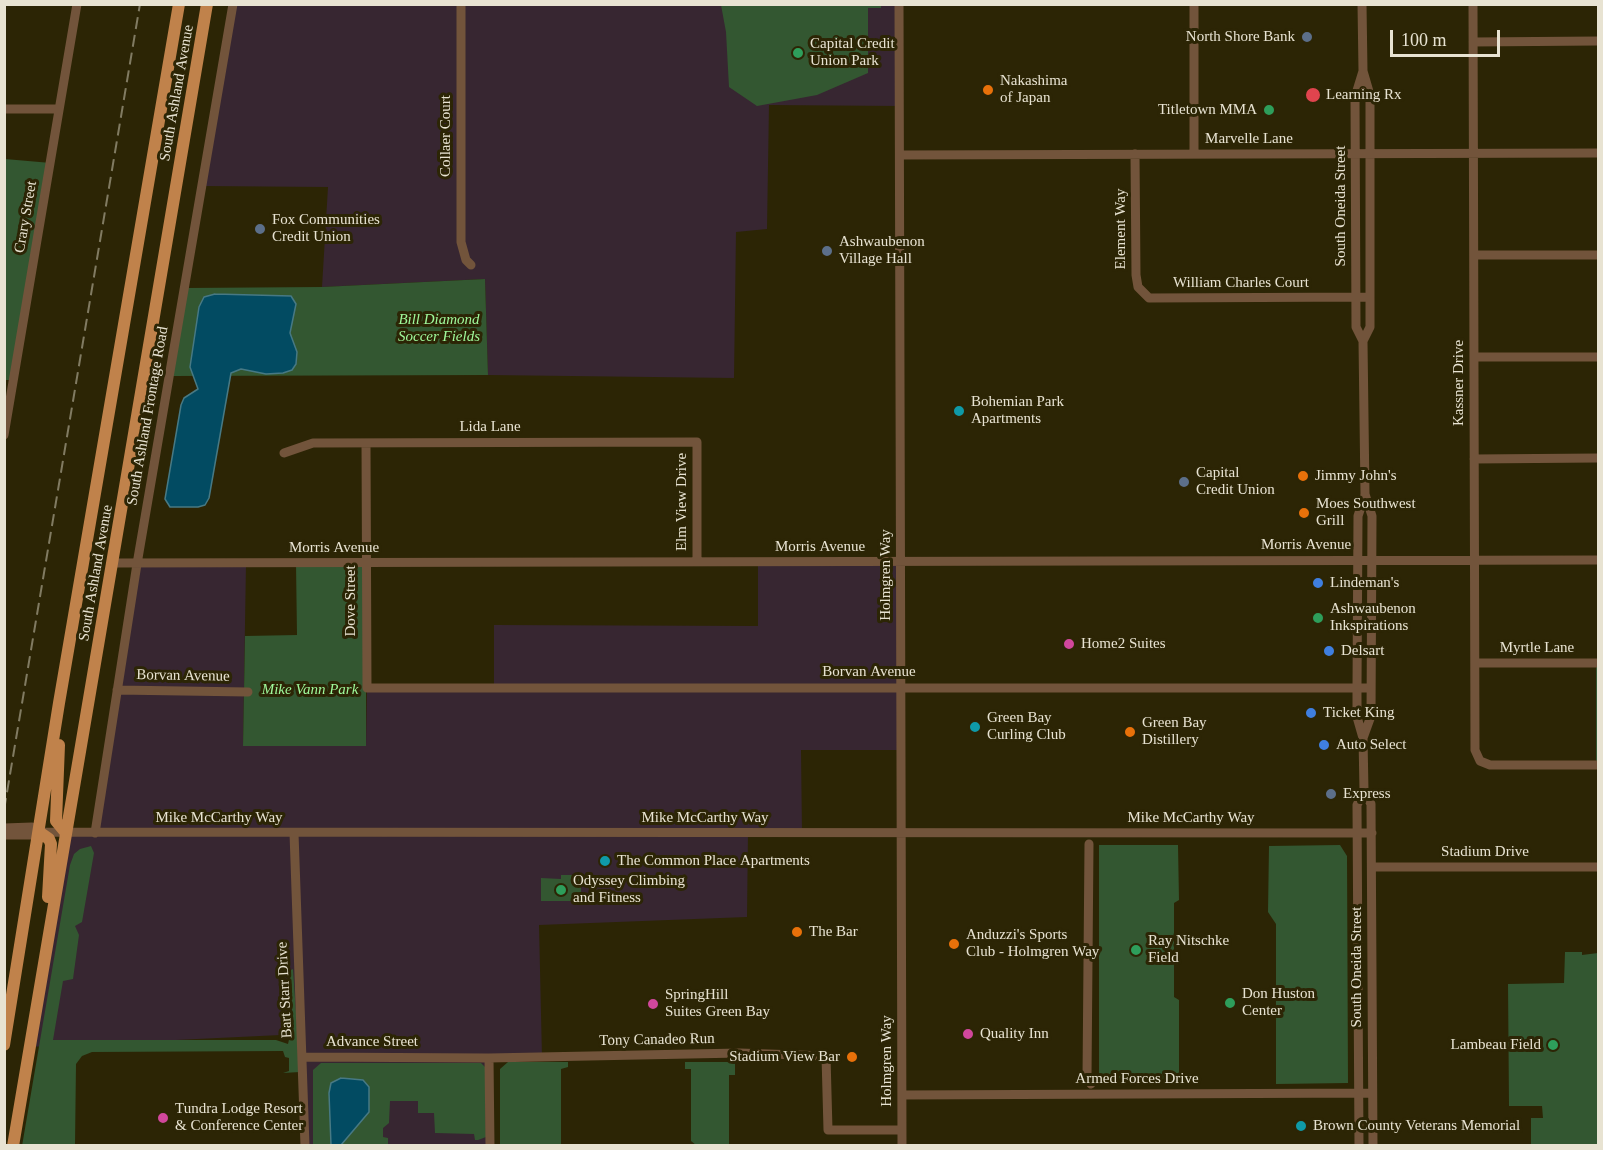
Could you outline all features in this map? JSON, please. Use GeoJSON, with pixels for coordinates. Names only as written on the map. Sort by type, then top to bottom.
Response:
{"type":"FeatureCollection","features":[{"type":"Feature","properties":{"kind":"main road","name":"South Ashland Avenue"},"geometry":{"type":"LineString","coordinates":[[4,1045],[59,703],[179,4]]}},
{"type":"Feature","properties":{"kind":"main road","name":"South Ashland Avenue"},"geometry":{"type":"LineString","coordinates":[[13,1146],[207,4]]}},
{"type":"Feature","properties":{"kind":"main road"},"geometry":{"type":"LineString","coordinates":[[59,703],[56,821],[66,833]]}},
{"type":"Feature","properties":{"kind":"main road"},"geometry":{"type":"LineString","coordinates":[[39,832],[49,839],[51,844],[46,948]]}},
{"type":"Feature","properties":{"kind":"street","name":"Crary Street"},"geometry":{"type":"LineString","coordinates":[[5,430],[77,4]]}},
{"type":"Feature","properties":{"kind":"street","name":"South Ashland Frontage Road"},"geometry":{"type":"LineString","coordinates":[[95,833],[233,4]]}},
{"type":"Feature","properties":{"kind":"street","name":"Collaer Court"},"geometry":{"type":"LineString","coordinates":[[461,4],[461,242],[466,260],[471,265]]}},
{"type":"Feature","properties":{"kind":"street","name":"Holmgren Way"},"geometry":{"type":"LineString","coordinates":[[899,4],[902,1146]]}},
{"type":"Feature","properties":{"kind":"street"},"geometry":{"type":"LineString","coordinates":[[1194,4],[1194,154]]}},
{"type":"Feature","properties":{"kind":"street","name":"South Oneida Street"},"geometry":{"type":"LineString","coordinates":[[1362,4],[1363,70],[1370,95],[1370,327],[1363,341]]}},
{"type":"Feature","properties":{"kind":"street","name":"Kassner Drive"},"geometry":{"type":"LineString","coordinates":[[1473,4],[1475,750],[1480,761],[1490,765],[1599,765]]}},
{"type":"Feature","properties":{"kind":"street"},"geometry":{"type":"LineString","coordinates":[[1473,42],[1599,41]]}},
{"type":"Feature","properties":{"kind":"street","name":"South Oneida Street"},"geometry":{"type":"LineString","coordinates":[[1359,1146],[1357,804],[1364,791],[1364,738],[1371,716],[1372,560],[1372,516],[1365,494],[1363,341],[1356,327],[1355,97],[1363,70]]}},
{"type":"Feature","properties":{"kind":"street"},"geometry":{"type":"LineString","coordinates":[[4,109],[59,109]]}},
{"type":"Feature","properties":{"kind":"street","name":"Marvelle Lane"},"geometry":{"type":"LineString","coordinates":[[900,155],[1599,153]]}},
{"type":"Feature","properties":{"kind":"street","name":"Element Way"},"geometry":{"type":"LineString","coordinates":[[1135,154],[1136,275],[1138,287],[1149,298]]}},
{"type":"Feature","properties":{"kind":"street"},"geometry":{"type":"LineString","coordinates":[[1474,255],[1599,255]]}},
{"type":"Feature","properties":{"kind":"street","name":"William Charles Court"},"geometry":{"type":"LineString","coordinates":[[1149,298],[1370,297]]}},
{"type":"Feature","properties":{"kind":"street"},"geometry":{"type":"LineString","coordinates":[[1474,357],[1599,357]]}},
{"type":"Feature","properties":{"kind":"street","name":"Lida Lane"},"geometry":{"type":"LineString","coordinates":[[284,453],[313,443],[697,442]]}},
{"type":"Feature","properties":{"kind":"street","name":"Elm View Drive"},"geometry":{"type":"LineString","coordinates":[[697,442],[697,562]]}},
{"type":"Feature","properties":{"kind":"street","name":"Dove Street"},"geometry":{"type":"LineString","coordinates":[[366,443],[367,688]]}},
{"type":"Feature","properties":{"kind":"street"},"geometry":{"type":"LineString","coordinates":[[1474,459],[1599,458]]}},
{"type":"Feature","properties":{"kind":"street","name":"South Oneida Street"},"geometry":{"type":"LineString","coordinates":[[1364,738],[1357,717],[1357,687],[1358,516],[1365,494]]}},
{"type":"Feature","properties":{"kind":"street","name":"Morris Avenue"},"geometry":{"type":"LineString","coordinates":[[113,563],[1599,560]]}},
{"type":"Feature","properties":{"kind":"street","name":"Myrtle Lane"},"geometry":{"type":"LineString","coordinates":[[1475,663],[1599,663]]}},
{"type":"Feature","properties":{"kind":"street","name":"Borvan Avenue"},"geometry":{"type":"LineString","coordinates":[[367,688],[1371,688]]}},
{"type":"Feature","properties":{"kind":"street","name":"Borvan Avenue"},"geometry":{"type":"LineString","coordinates":[[117,690],[248,692]]}},
{"type":"Feature","properties":{"kind":"street","name":"South Oneida Street"},"geometry":{"type":"LineString","coordinates":[[1364,791],[1371,804],[1372,833],[1373,1146]]}},
{"type":"Feature","properties":{"kind":"street"},"geometry":{"type":"LineString","coordinates":[[4,828],[32,827],[39,832]]}},
{"type":"Feature","properties":{"kind":"street"},"geometry":{"type":"LineString","coordinates":[[4,835],[30,835],[39,832]]}},
{"type":"Feature","properties":{"kind":"street","name":"Mike McCarthy Way"},"geometry":{"type":"LineString","coordinates":[[39,832],[1372,833]]}},
{"type":"Feature","properties":{"kind":"street","name":"Bart Starr Drive"},"geometry":{"type":"LineString","coordinates":[[294,833],[303,1057],[304,1146]]}},
{"type":"Feature","properties":{"kind":"street"},"geometry":{"type":"LineString","coordinates":[[1089,844],[1087,1077],[1090,1078],[1091,1084]]}},
{"type":"Feature","properties":{"kind":"street","name":"Stadium Drive"},"geometry":{"type":"LineString","coordinates":[[1372,867],[1599,867]]}},
{"type":"Feature","properties":{"kind":"street","name":"Tony Canadeo Run"},"geometry":{"type":"LineString","coordinates":[[440,1057],[740,1053],[826,1056],[828,1130],[902,1130]]}},
{"type":"Feature","properties":{"kind":"street","name":"Advance Street"},"geometry":{"type":"LineString","coordinates":[[303,1057],[440,1057]]}},
{"type":"Feature","properties":{"kind":"street"},"geometry":{"type":"LineString","coordinates":[[489,1058],[490,1146]]}},
{"type":"Feature","properties":{"kind":"street","name":"Armed Forces Drive"},"geometry":{"type":"LineString","coordinates":[[902,1095],[1372,1093]]}},
{"type":"Feature","properties":{"kind":"shaded area"},"geometry":{"type":"Polygon","coordinates":[[[233,5],[899,5],[900,106],[769,105],[767,229],[736,232],[734,378],[488,375],[485,279],[322,287],[328,187],[202,186],[233,5]]]}},
{"type":"Feature","properties":{"kind":"shaded area"},"geometry":{"type":"Polygon","coordinates":[[[758,562],[901,562],[901,750],[801,750],[802,833],[748,833],[747,917],[539,925],[542,1057],[490,1058],[490,1145],[304,1145],[302,1034],[29,1047],[66,833],[95,833],[137,564],[246,564],[243,746],[366,745],[367,688],[494,687],[494,625],[758,626],[758,562]]]}},
{"type":"Feature","properties":{"kind":"green space","name":"Capital Credit Union Park"},"geometry":{"type":"Polygon","coordinates":[[[721,5],[881,5],[881,8],[868,8],[868,73],[817,95],[757,106],[729,87],[726,32],[721,5]]]}},
{"type":"Feature","properties":{"kind":"green space"},"geometry":{"type":"Polygon","coordinates":[[[5,159],[51,163],[14,380],[5,380],[5,159]]]}},
{"type":"Feature","properties":{"kind":"green space","name":"Bill Diamond Soccer Fields"},"geometry":{"type":"Polygon","coordinates":[[[485,279],[488,375],[170,376],[185,288],[322,287],[485,279]]]}},
{"type":"Feature","properties":{"kind":"green space","name":"Mike Vann Park"},"geometry":{"type":"Polygon","coordinates":[[[366,563],[366,746],[243,746],[245,636],[297,635],[296,564],[366,563]]]}},
{"type":"Feature","properties":{"kind":"green space"},"geometry":{"type":"Polygon","coordinates":[[[1596,663],[1598,663],[1598,765],[1596,765],[1596,663]]]}},
{"type":"Feature","properties":{"kind":"green space","name":"Ray Nitschke Field"},"geometry":{"type":"Polygon","coordinates":[[[1099,845],[1178,845],[1179,900],[1174,903],[1174,997],[1179,1000],[1179,1079],[1099,1078],[1099,845]]]}},
{"type":"Feature","properties":{"kind":"green space"},"geometry":{"type":"Polygon","coordinates":[[[1340,845],[1347,856],[1348,1083],[1276,1084],[1276,924],[1268,912],[1269,846],[1340,845]]]}},
{"type":"Feature","properties":{"kind":"green space"},"geometry":{"type":"Polygon","coordinates":[[[91,846],[94,853],[82,922],[75,926],[79,935],[73,979],[63,981],[53,1040],[276,1040],[288,1044],[293,1022],[289,971],[293,969],[300,1072],[283,1073],[289,1071],[289,1058],[285,1057],[283,1051],[92,1052],[82,1056],[76,1064],[75,1145],[22,1146],[70,865],[74,854],[80,849],[91,846]]]}},
{"type":"Feature","properties":{"kind":"green space","name":"Odyssey Climbing and Fitness"},"geometry":{"type":"Polygon","coordinates":[[[561,875],[581,875],[581,901],[541,901],[541,878],[561,879],[561,875]]]}},
{"type":"Feature","properties":{"kind":"green space","name":"Lambeau Field"},"geometry":{"type":"Polygon","coordinates":[[[1565,952],[1582,952],[1582,955],[1598,953],[1598,1145],[1531,1145],[1531,1118],[1543,1118],[1542,1106],[1509,1106],[1508,984],[1564,983],[1565,952]]]}},
{"type":"Feature","properties":{"kind":"green space"},"geometry":{"type":"Polygon","coordinates":[[[508,1062],[568,1062],[568,1067],[561,1069],[561,1145],[500,1145],[500,1069],[508,1062]]]}},
{"type":"Feature","properties":{"kind":"green space"},"geometry":{"type":"Polygon","coordinates":[[[685,1062],[734,1062],[735,1075],[729,1075],[729,1145],[696,1145],[691,1141],[691,1069],[685,1069],[685,1062]]]}},
{"type":"Feature","properties":{"kind":"green space"},"geometry":{"type":"Polygon","coordinates":[[[321,1063],[481,1063],[485,1067],[486,1137],[475,1140],[474,1134],[435,1133],[434,1113],[418,1113],[418,1101],[390,1101],[389,1123],[383,1128],[383,1137],[388,1138],[388,1145],[313,1145],[313,1070],[321,1063]]]}},
{"type":"Feature","properties":{"kind":"water"},"geometry":{"type":"Polygon","coordinates":[[[215,294],[291,296],[296,304],[290,333],[297,352],[296,364],[292,370],[283,373],[266,374],[241,369],[231,373],[209,498],[205,505],[198,507],[170,507],[165,499],[181,405],[184,398],[198,389],[190,367],[199,307],[204,297],[215,294]]]}},
{"type":"Feature","properties":{"kind":"water"},"geometry":{"type":"Polygon","coordinates":[[[341,1078],[363,1080],[369,1087],[369,1112],[341,1145],[331,1145],[329,1093],[331,1083],[341,1078]]]}},
{"type":"Feature","properties":{"kind":"railway"},"geometry":{"type":"LineString","coordinates":[[4,810],[140,4]]}},
{"type":"Feature","properties":{"kind":"place","name":"North Shore Bank"},"geometry":{"type":"Point","coordinates":[1307,37]}},
{"type":"Feature","properties":{"kind":"place","name":"Capital Credit Union Park"},"geometry":{"type":"Point","coordinates":[798,53]}},
{"type":"Feature","properties":{"kind":"place","name":"Nakashima of Japan"},"geometry":{"type":"Point","coordinates":[988,90]}},
{"type":"Feature","properties":{"kind":"place","name":"Learning Rx"},"geometry":{"type":"Point","coordinates":[1313,95]}},
{"type":"Feature","properties":{"kind":"place","name":"Titletown MMA"},"geometry":{"type":"Point","coordinates":[1269,110]}},
{"type":"Feature","properties":{"kind":"place","name":"Fox Communities Credit Union"},"geometry":{"type":"Point","coordinates":[260,229]}},
{"type":"Feature","properties":{"kind":"place","name":"Ashwaubenon Village Hall"},"geometry":{"type":"Point","coordinates":[827,251]}},
{"type":"Feature","properties":{"kind":"place","name":"Bohemian Park Apartments"},"geometry":{"type":"Point","coordinates":[959,411]}},
{"type":"Feature","properties":{"kind":"place","name":"Jimmy John's"},"geometry":{"type":"Point","coordinates":[1303,476]}},
{"type":"Feature","properties":{"kind":"place","name":"Capital Credit Union"},"geometry":{"type":"Point","coordinates":[1184,482]}},
{"type":"Feature","properties":{"kind":"place","name":"Moes Southwest Grill"},"geometry":{"type":"Point","coordinates":[1304,513]}},
{"type":"Feature","properties":{"kind":"place","name":"Lindeman's"},"geometry":{"type":"Point","coordinates":[1318,583]}},
{"type":"Feature","properties":{"kind":"place","name":"Ashwaubenon Inkspirations"},"geometry":{"type":"Point","coordinates":[1318,618]}},
{"type":"Feature","properties":{"kind":"place","name":"Home2 Suites"},"geometry":{"type":"Point","coordinates":[1069,644]}},
{"type":"Feature","properties":{"kind":"place","name":"Delsart"},"geometry":{"type":"Point","coordinates":[1329,651]}},
{"type":"Feature","properties":{"kind":"place","name":"Ticket King"},"geometry":{"type":"Point","coordinates":[1311,713]}},
{"type":"Feature","properties":{"kind":"place","name":"Green Bay Curling Club"},"geometry":{"type":"Point","coordinates":[975,727]}},
{"type":"Feature","properties":{"kind":"place","name":"Green Bay Distillery"},"geometry":{"type":"Point","coordinates":[1130,732]}},
{"type":"Feature","properties":{"kind":"place","name":"Auto Select"},"geometry":{"type":"Point","coordinates":[1324,745]}},
{"type":"Feature","properties":{"kind":"place","name":"Express"},"geometry":{"type":"Point","coordinates":[1331,794]}},
{"type":"Feature","properties":{"kind":"place","name":"The Common Place Apartments"},"geometry":{"type":"Point","coordinates":[605,861]}},
{"type":"Feature","properties":{"kind":"place","name":"Odyssey Climbing and Fitness"},"geometry":{"type":"Point","coordinates":[561,890]}},
{"type":"Feature","properties":{"kind":"place","name":"The Bar"},"geometry":{"type":"Point","coordinates":[797,932]}},
{"type":"Feature","properties":{"kind":"place","name":"Anduzzi's Sports Club - Holmgren Way"},"geometry":{"type":"Point","coordinates":[954,944]}},
{"type":"Feature","properties":{"kind":"place","name":"Ray Nitschke Field"},"geometry":{"type":"Point","coordinates":[1136,950]}},
{"type":"Feature","properties":{"kind":"place","name":"Don Huston Center"},"geometry":{"type":"Point","coordinates":[1230,1003]}},
{"type":"Feature","properties":{"kind":"place","name":"SpringHill Suites Green Bay"},"geometry":{"type":"Point","coordinates":[653,1004]}},
{"type":"Feature","properties":{"kind":"place","name":"Quality Inn"},"geometry":{"type":"Point","coordinates":[968,1034]}},
{"type":"Feature","properties":{"kind":"place","name":"Lambeau Field"},"geometry":{"type":"Point","coordinates":[1553,1045]}},
{"type":"Feature","properties":{"kind":"place","name":"Stadium View Bar"},"geometry":{"type":"Point","coordinates":[852,1057]}},
{"type":"Feature","properties":{"kind":"place","name":"Tundra Lodge Resort & Conference Center"},"geometry":{"type":"Point","coordinates":[163,1118]}},
{"type":"Feature","properties":{"kind":"place","name":"Brown County Veterans Memorial"},"geometry":{"type":"Point","coordinates":[1301,1126]}}]}
